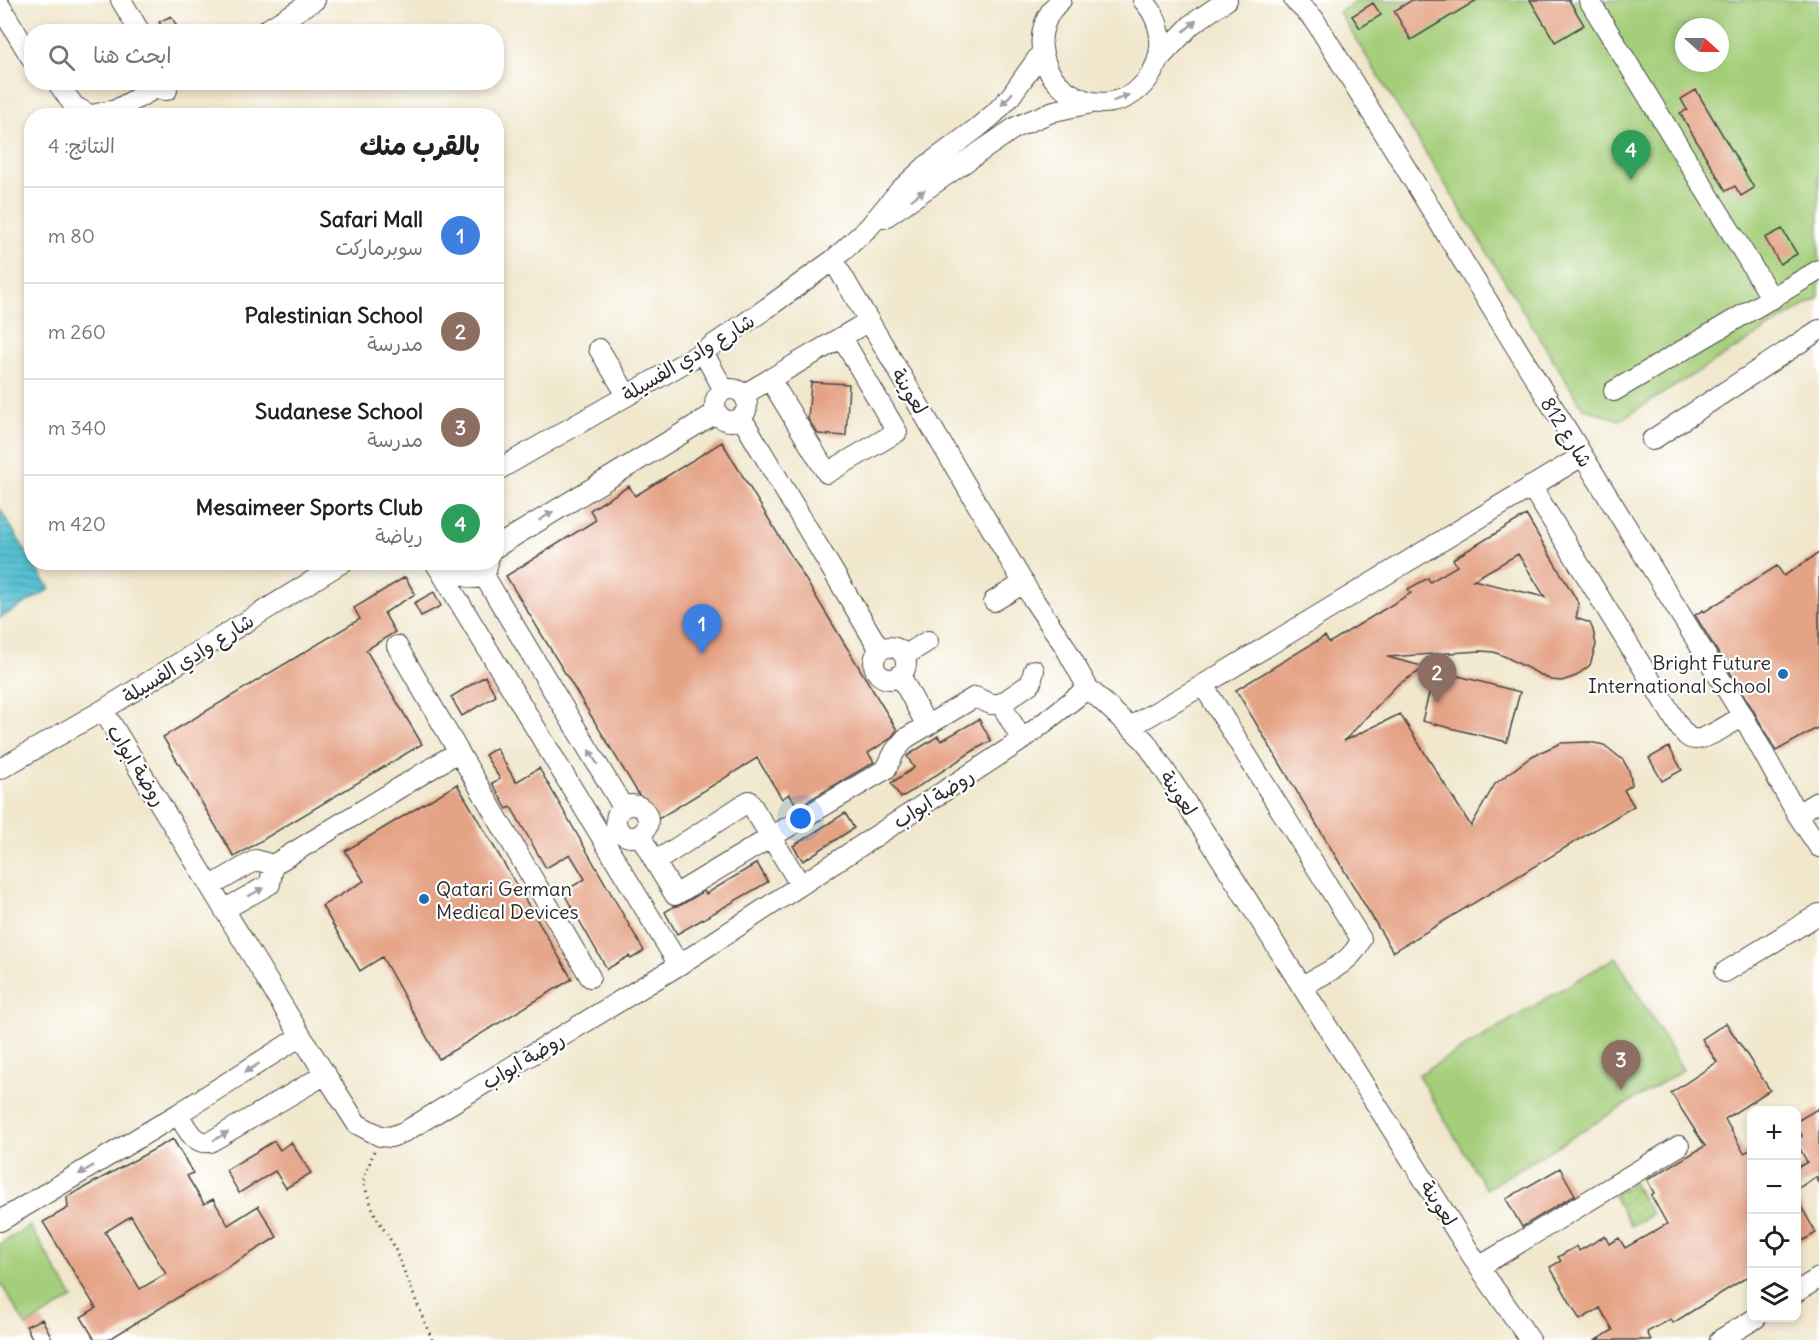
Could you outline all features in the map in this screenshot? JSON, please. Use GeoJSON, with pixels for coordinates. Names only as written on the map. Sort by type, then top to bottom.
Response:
{"type":"FeatureCollection","features":[{"type":"Feature","properties":{"kind":"street"},"geometry":{"type":"LineString","coordinates":[[8,0],[24,27]]}},
{"type":"Feature","properties":{"kind":"street"},"geometry":{"type":"LineString","coordinates":[[121,0],[135,24]]}},
{"type":"Feature","properties":{"kind":"street"},"geometry":{"type":"LineString","coordinates":[[276,24],[315,0]]}},
{"type":"Feature","properties":{"kind":"street"},"geometry":{"type":"LineString","coordinates":[[1044,0],[1045,22],[1042,52],[1048,71],[1060,87],[1076,98],[1095,103]]}},
{"type":"Feature","properties":{"kind":"street"},"geometry":{"type":"LineString","coordinates":[[1045,22],[1055,5],[1061,0]]}},
{"type":"Feature","properties":{"kind":"street"},"geometry":{"type":"LineString","coordinates":[[1143,0],[1158,23],[1161,41],[1159,59]]}},
{"type":"Feature","properties":{"kind":"street"},"geometry":{"type":"LineString","coordinates":[[1159,59],[1192,24],[1227,0]]}},
{"type":"Feature","properties":{"kind":"street","name":"شارع 812"},"geometry":{"type":"LineString","coordinates":[[1294,0],[1313,9],[1582,456],[1743,716],[1797,814],[1819,847]]}},
{"type":"Feature","properties":{"kind":"street"},"geometry":{"type":"LineString","coordinates":[[1589,0],[1772,299]]}},
{"type":"Feature","properties":{"kind":"street"},"geometry":{"type":"LineString","coordinates":[[0,6],[24,46]]}},
{"type":"Feature","properties":{"kind":"street","name":"شارع وادي الفسيلة"},"geometry":{"type":"LineString","coordinates":[[504,466],[703,352],[832,260],[868,227],[926,166],[994,114],[1010,97],[1042,52]]}},
{"type":"Feature","properties":{"kind":"street","name":"شارع وادي الفسيلة"},"geometry":{"type":"LineString","coordinates":[[868,227],[903,207],[958,165],[1016,127],[1054,111],[1112,102],[1127,97],[1152,75],[1159,59]]}},
{"type":"Feature","properties":{"kind":"street"},"geometry":{"type":"LineString","coordinates":[[50,90],[61,108]]}},
{"type":"Feature","properties":{"kind":"street"},"geometry":{"type":"LineString","coordinates":[[63,90],[78,108]]}},
{"type":"Feature","properties":{"kind":"street"},"geometry":{"type":"LineString","coordinates":[[120,108],[152,90]]}},
{"type":"Feature","properties":{"kind":"street"},"geometry":{"type":"LineString","coordinates":[[142,108],[167,90]]}},
{"type":"Feature","properties":{"kind":"street","name":"لعوينة"},"geometry":{"type":"LineString","coordinates":[[832,260],[1088,688],[1145,741],[1479,1267],[1526,1337]]}},
{"type":"Feature","properties":{"kind":"street"},"geometry":{"type":"LineString","coordinates":[[1614,391],[1819,270]]}},
{"type":"Feature","properties":{"kind":"street"},"geometry":{"type":"LineString","coordinates":[[744,395],[869,321]]}},
{"type":"Feature","properties":{"kind":"street"},"geometry":{"type":"LineString","coordinates":[[1652,440],[1819,330]]}},
{"type":"Feature","properties":{"kind":"street"},"geometry":{"type":"LineString","coordinates":[[770,379],[827,473],[897,432],[842,338]]}},
{"type":"Feature","properties":{"kind":"street"},"geometry":{"type":"LineString","coordinates":[[599,349],[627,395]]}},
{"type":"Feature","properties":{"kind":"street"},"geometry":{"type":"LineString","coordinates":[[703,352],[724,390]]}},
{"type":"Feature","properties":{"kind":"street"},"geometry":{"type":"LineString","coordinates":[[735,389],[744,395],[747,404],[741,417],[731,421],[726,420],[717,412],[716,399],[724,390],[735,389]]}},
{"type":"Feature","properties":{"kind":"street"},"geometry":{"type":"LineString","coordinates":[[504,542],[717,412]]}},
{"type":"Feature","properties":{"kind":"street"},"geometry":{"type":"LineString","coordinates":[[741,417],[880,650]]}},
{"type":"Feature","properties":{"kind":"street"},"geometry":{"type":"LineString","coordinates":[[1130,727],[1582,456]]}},
{"type":"Feature","properties":{"kind":"street"},"geometry":{"type":"LineString","coordinates":[[1531,486],[1680,728],[1689,738],[1697,739],[1708,736],[1743,716]]}},
{"type":"Feature","properties":{"kind":"street","name":"شارع وادي الفسيلة"},"geometry":{"type":"LineString","coordinates":[[0,769],[103,710],[330,570]]}},
{"type":"Feature","properties":{"kind":"street"},"geometry":{"type":"LineString","coordinates":[[455,571],[476,578],[484,570]]}},
{"type":"Feature","properties":{"kind":"street"},"geometry":{"type":"LineString","coordinates":[[487,570],[623,807]]}},
{"type":"Feature","properties":{"kind":"street"},"geometry":{"type":"LineString","coordinates":[[455,571],[610,835],[679,965]]}},
{"type":"Feature","properties":{"kind":"street"},"geometry":{"type":"LineString","coordinates":[[994,601],[1024,583]]}},
{"type":"Feature","properties":{"kind":"street"},"geometry":{"type":"LineString","coordinates":[[904,656],[928,641]]}},
{"type":"Feature","properties":{"kind":"street"},"geometry":{"type":"LineString","coordinates":[[397,646],[590,977]]}},
{"type":"Feature","properties":{"kind":"street"},"geometry":{"type":"LineString","coordinates":[[891,647],[899,650],[904,656],[906,664],[900,675],[888,679],[877,673],[874,661],[880,650],[891,647]]}},
{"type":"Feature","properties":{"kind":"street"},"geometry":{"type":"LineString","coordinates":[[639,835],[675,895],[886,769],[895,751],[906,738],[975,697],[991,704],[1001,704],[1031,683],[1034,670]]}},
{"type":"Feature","properties":{"kind":"street"},"geometry":{"type":"LineString","coordinates":[[900,675],[927,726]]}},
{"type":"Feature","properties":{"kind":"street"},"geometry":{"type":"LineString","coordinates":[[1203,685],[1361,939],[1358,949],[1345,962],[1302,986]]}},
{"type":"Feature","properties":{"kind":"street","name":"روضة ابواب"},"geometry":{"type":"LineString","coordinates":[[103,710],[357,1124],[380,1136],[391,1137],[406,1131],[679,965],[1022,740],[1088,688]]}},
{"type":"Feature","properties":{"kind":"street"},"geometry":{"type":"LineString","coordinates":[[1001,704],[1022,740]]}},
{"type":"Feature","properties":{"kind":"street"},"geometry":{"type":"LineString","coordinates":[[212,886],[256,861],[273,865],[458,752]]}},
{"type":"Feature","properties":{"kind":"street"},"geometry":{"type":"LineString","coordinates":[[655,861],[749,801],[800,884]]}},
{"type":"Feature","properties":{"kind":"street"},"geometry":{"type":"LineString","coordinates":[[1797,814],[1819,801]]}},
{"type":"Feature","properties":{"kind":"street"},"geometry":{"type":"LineString","coordinates":[[636,805],[646,813],[647,827],[639,835],[629,837],[610,835],[619,811],[623,807],[636,805]]}},
{"type":"Feature","properties":{"kind":"street"},"geometry":{"type":"LineString","coordinates":[[225,909],[270,884],[273,865]]}},
{"type":"Feature","properties":{"kind":"street"},"geometry":{"type":"LineString","coordinates":[[1725,972],[1819,914]]}},
{"type":"Feature","properties":{"kind":"street"},"geometry":{"type":"LineString","coordinates":[[0,1221],[178,1114],[301,1036]]}},
{"type":"Feature","properties":{"kind":"street"},"geometry":{"type":"LineString","coordinates":[[178,1114],[195,1139],[202,1143],[210,1142],[326,1074]]}},
{"type":"Feature","properties":{"kind":"street"},"geometry":{"type":"LineString","coordinates":[[1479,1267],[1679,1146]]}},
{"type":"Feature","properties":{"kind":"street"},"geometry":{"type":"LineString","coordinates":[[1801,1289],[1819,1278]]}},
{"type":"Feature","properties":{"kind":"street"},"geometry":{"type":"LineString","coordinates":[[1720,1340],[1748,1322]]}},
{"type":"Feature","properties":{"kind":"path"},"geometry":{"type":"LineString","coordinates":[[380,1136],[363,1182],[375,1215],[393,1244],[432,1340]]}},
{"type":"Feature","properties":{"kind":"green space"},"geometry":{"type":"Polygon","coordinates":[[[1359,0],[1819,0],[1819,297],[1620,420],[1583,408],[1339,12],[1359,0]]]}},
{"type":"Feature","properties":{"kind":"green space"},"geometry":{"type":"Polygon","coordinates":[[[1616,957],[1683,1070],[1486,1189],[1418,1075],[1616,957]]]}},
{"type":"Feature","properties":{"kind":"green space"},"geometry":{"type":"Polygon","coordinates":[[[1633,1183],[1652,1214],[1631,1226],[1613,1194],[1633,1183]]]}},
{"type":"Feature","properties":{"kind":"green space"},"geometry":{"type":"Polygon","coordinates":[[[30,1226],[73,1298],[26,1326],[0,1282],[0,1244],[30,1226]]]}},
{"type":"Feature","properties":{"kind":"water"},"geometry":{"type":"Polygon","coordinates":[[[0,509],[24,549],[24,570],[37,570],[50,589],[0,618],[0,509]]]}},
{"type":"Feature","properties":{"kind":"building"},"geometry":{"type":"Polygon","coordinates":[[[1412,0],[1477,0],[1411,40],[1394,11],[1412,0]]]}},
{"type":"Feature","properties":{"kind":"building"},"geometry":{"type":"Polygon","coordinates":[[[1530,0],[1569,0],[1584,25],[1555,42],[1530,0]]]}},
{"type":"Feature","properties":{"kind":"building"},"geometry":{"type":"Polygon","coordinates":[[[1373,3],[1381,15],[1360,28],[1352,16],[1373,3]]]}},
{"type":"Feature","properties":{"kind":"building"},"geometry":{"type":"Polygon","coordinates":[[[171,16],[176,24],[160,24],[159,22],[171,16]]]}},
{"type":"Feature","properties":{"kind":"building"},"geometry":{"type":"Polygon","coordinates":[[[1696,90],[1754,188],[1741,196],[1735,186],[1726,191],[1680,113],[1687,110],[1681,99],[1696,90]]]}},
{"type":"Feature","properties":{"kind":"building"},"geometry":{"type":"Polygon","coordinates":[[[1782,229],[1797,254],[1780,264],[1765,238],[1782,229]]]}},
{"type":"Feature","properties":{"kind":"building"},"geometry":{"type":"Polygon","coordinates":[[[811,382],[849,384],[846,436],[818,434],[808,419],[811,382]]]}},
{"type":"Feature","properties":{"kind":"building"},"geometry":{"type":"Polygon","coordinates":[[[722,442],[897,730],[890,739],[868,753],[874,762],[798,807],[789,794],[782,799],[757,758],[655,821],[506,576],[596,520],[590,510],[629,486],[635,496],[722,442]]]}},
{"type":"Feature","properties":{"kind":"building"},"geometry":{"type":"Polygon","coordinates":[[[1526,515],[1579,604],[1576,618],[1590,623],[1593,630],[1596,645],[1590,665],[1576,676],[1562,681],[1551,680],[1494,652],[1387,657],[1426,667],[1397,685],[1344,741],[1400,714],[1471,826],[1495,784],[1532,756],[1561,743],[1589,742],[1604,745],[1623,760],[1629,770],[1632,785],[1624,790],[1634,806],[1393,952],[1236,690],[1325,636],[1329,643],[1411,593],[1408,589],[1428,578],[1430,582],[1457,566],[1453,559],[1526,515]],[[1518,554],[1473,580],[1545,597],[1518,554]]]}},
{"type":"Feature","properties":{"kind":"building","name":"Bright Future International School"},"geometry":{"type":"Polygon","coordinates":[[[1819,553],[1819,727],[1776,751],[1695,615],[1703,610],[1704,612],[1777,566],[1784,576],[1819,553]]]}},
{"type":"Feature","properties":{"kind":"building"},"geometry":{"type":"Polygon","coordinates":[[[405,577],[415,594],[384,613],[395,632],[366,650],[422,744],[234,857],[163,737],[360,619],[354,608],[405,577]]]}},
{"type":"Feature","properties":{"kind":"building"},"geometry":{"type":"Polygon","coordinates":[[[434,592],[441,606],[421,616],[414,603],[434,592]]]}},
{"type":"Feature","properties":{"kind":"building"},"geometry":{"type":"Polygon","coordinates":[[[1435,670],[1520,692],[1507,742],[1422,721],[1435,670]]]}},
{"type":"Feature","properties":{"kind":"building"},"geometry":{"type":"Polygon","coordinates":[[[485,676],[496,696],[462,716],[451,697],[485,676]]]}},
{"type":"Feature","properties":{"kind":"building"},"geometry":{"type":"Polygon","coordinates":[[[979,719],[991,741],[901,798],[891,783],[914,768],[907,756],[938,736],[941,741],[979,719]]]}},
{"type":"Feature","properties":{"kind":"building"},"geometry":{"type":"Polygon","coordinates":[[[1669,747],[1682,770],[1662,781],[1649,758],[1669,747]]]}},
{"type":"Feature","properties":{"kind":"building"},"geometry":{"type":"Polygon","coordinates":[[[496,748],[516,782],[539,768],[644,951],[631,959],[629,956],[607,969],[563,892],[585,879],[570,854],[546,868],[511,807],[507,809],[492,783],[500,779],[485,755],[496,748]]]}},
{"type":"Feature","properties":{"kind":"building"},"geometry":{"type":"Polygon","coordinates":[[[457,784],[572,979],[439,1059],[382,957],[360,971],[322,906],[364,881],[345,851],[457,784]]]}},
{"type":"Feature","properties":{"kind":"building"},"geometry":{"type":"Polygon","coordinates":[[[845,813],[854,828],[803,861],[793,846],[845,813]]]}},
{"type":"Feature","properties":{"kind":"building"},"geometry":{"type":"Polygon","coordinates":[[[757,863],[768,882],[677,934],[665,912],[704,891],[706,894],[757,863]]]}},
{"type":"Feature","properties":{"kind":"building"},"geometry":{"type":"Polygon","coordinates":[[[1726,1023],[1770,1090],[1725,1119],[1744,1153],[1747,1152],[1747,1277],[1673,1323],[1671,1319],[1647,1332],[1651,1340],[1596,1340],[1613,1330],[1600,1308],[1580,1320],[1550,1267],[1561,1261],[1558,1257],[1577,1246],[1579,1251],[1605,1236],[1609,1244],[1619,1238],[1625,1248],[1667,1224],[1651,1195],[1654,1193],[1647,1180],[1705,1146],[1671,1093],[1717,1062],[1702,1039],[1726,1023]]]}},
{"type":"Feature","properties":{"kind":"building"},"geometry":{"type":"Polygon","coordinates":[[[1819,1108],[1819,1183],[1816,1177],[1801,1186],[1801,1166],[1807,1162],[1801,1151],[1801,1119],[1819,1108]]]}},
{"type":"Feature","properties":{"kind":"building"},"geometry":{"type":"Polygon","coordinates":[[[173,1139],[193,1173],[187,1176],[204,1204],[213,1199],[228,1225],[258,1206],[277,1237],[108,1340],[95,1340],[81,1317],[96,1308],[43,1222],[68,1208],[67,1197],[173,1139]],[[131,1216],[105,1232],[140,1289],[166,1274],[131,1216]]]}},
{"type":"Feature","properties":{"kind":"building"},"geometry":{"type":"Polygon","coordinates":[[[274,1141],[280,1150],[291,1142],[311,1173],[286,1188],[275,1171],[239,1193],[226,1170],[274,1141]]]}},
{"type":"Feature","properties":{"kind":"building"},"geometry":{"type":"Polygon","coordinates":[[[1560,1168],[1575,1195],[1522,1227],[1506,1199],[1560,1168]]]}},
{"type":"Feature","properties":{"kind":"building"},"geometry":{"type":"Polygon","coordinates":[[[1801,1206],[1816,1233],[1801,1242],[1801,1206]]]}},
{"type":"Feature","properties":{"kind":"building"},"geometry":{"type":"Polygon","coordinates":[[[42,1319],[53,1340],[33,1340],[26,1326],[42,1319]]]}},
{"type":"Feature","properties":{"kind":"place","name":"Mesaimeer Sports Club"},"geometry":{"type":"Point","coordinates":[1631,180]}},
{"type":"Feature","properties":{"kind":"place","name":"Safari Mall"},"geometry":{"type":"Point","coordinates":[702,654]}},
{"type":"Feature","properties":{"kind":"place","name":"Bright Future International School"},"geometry":{"type":"Point","coordinates":[1783,674]}},
{"type":"Feature","properties":{"kind":"place","name":"Palestinian School"},"geometry":{"type":"Point","coordinates":[1437,703]}},
{"type":"Feature","properties":{"kind":"place","name":"Qatari German Medical Devices"},"geometry":{"type":"Point","coordinates":[424,899]}},
{"type":"Feature","properties":{"kind":"place","name":"Sudanese School"},"geometry":{"type":"Point","coordinates":[1621,1090]}}]}
